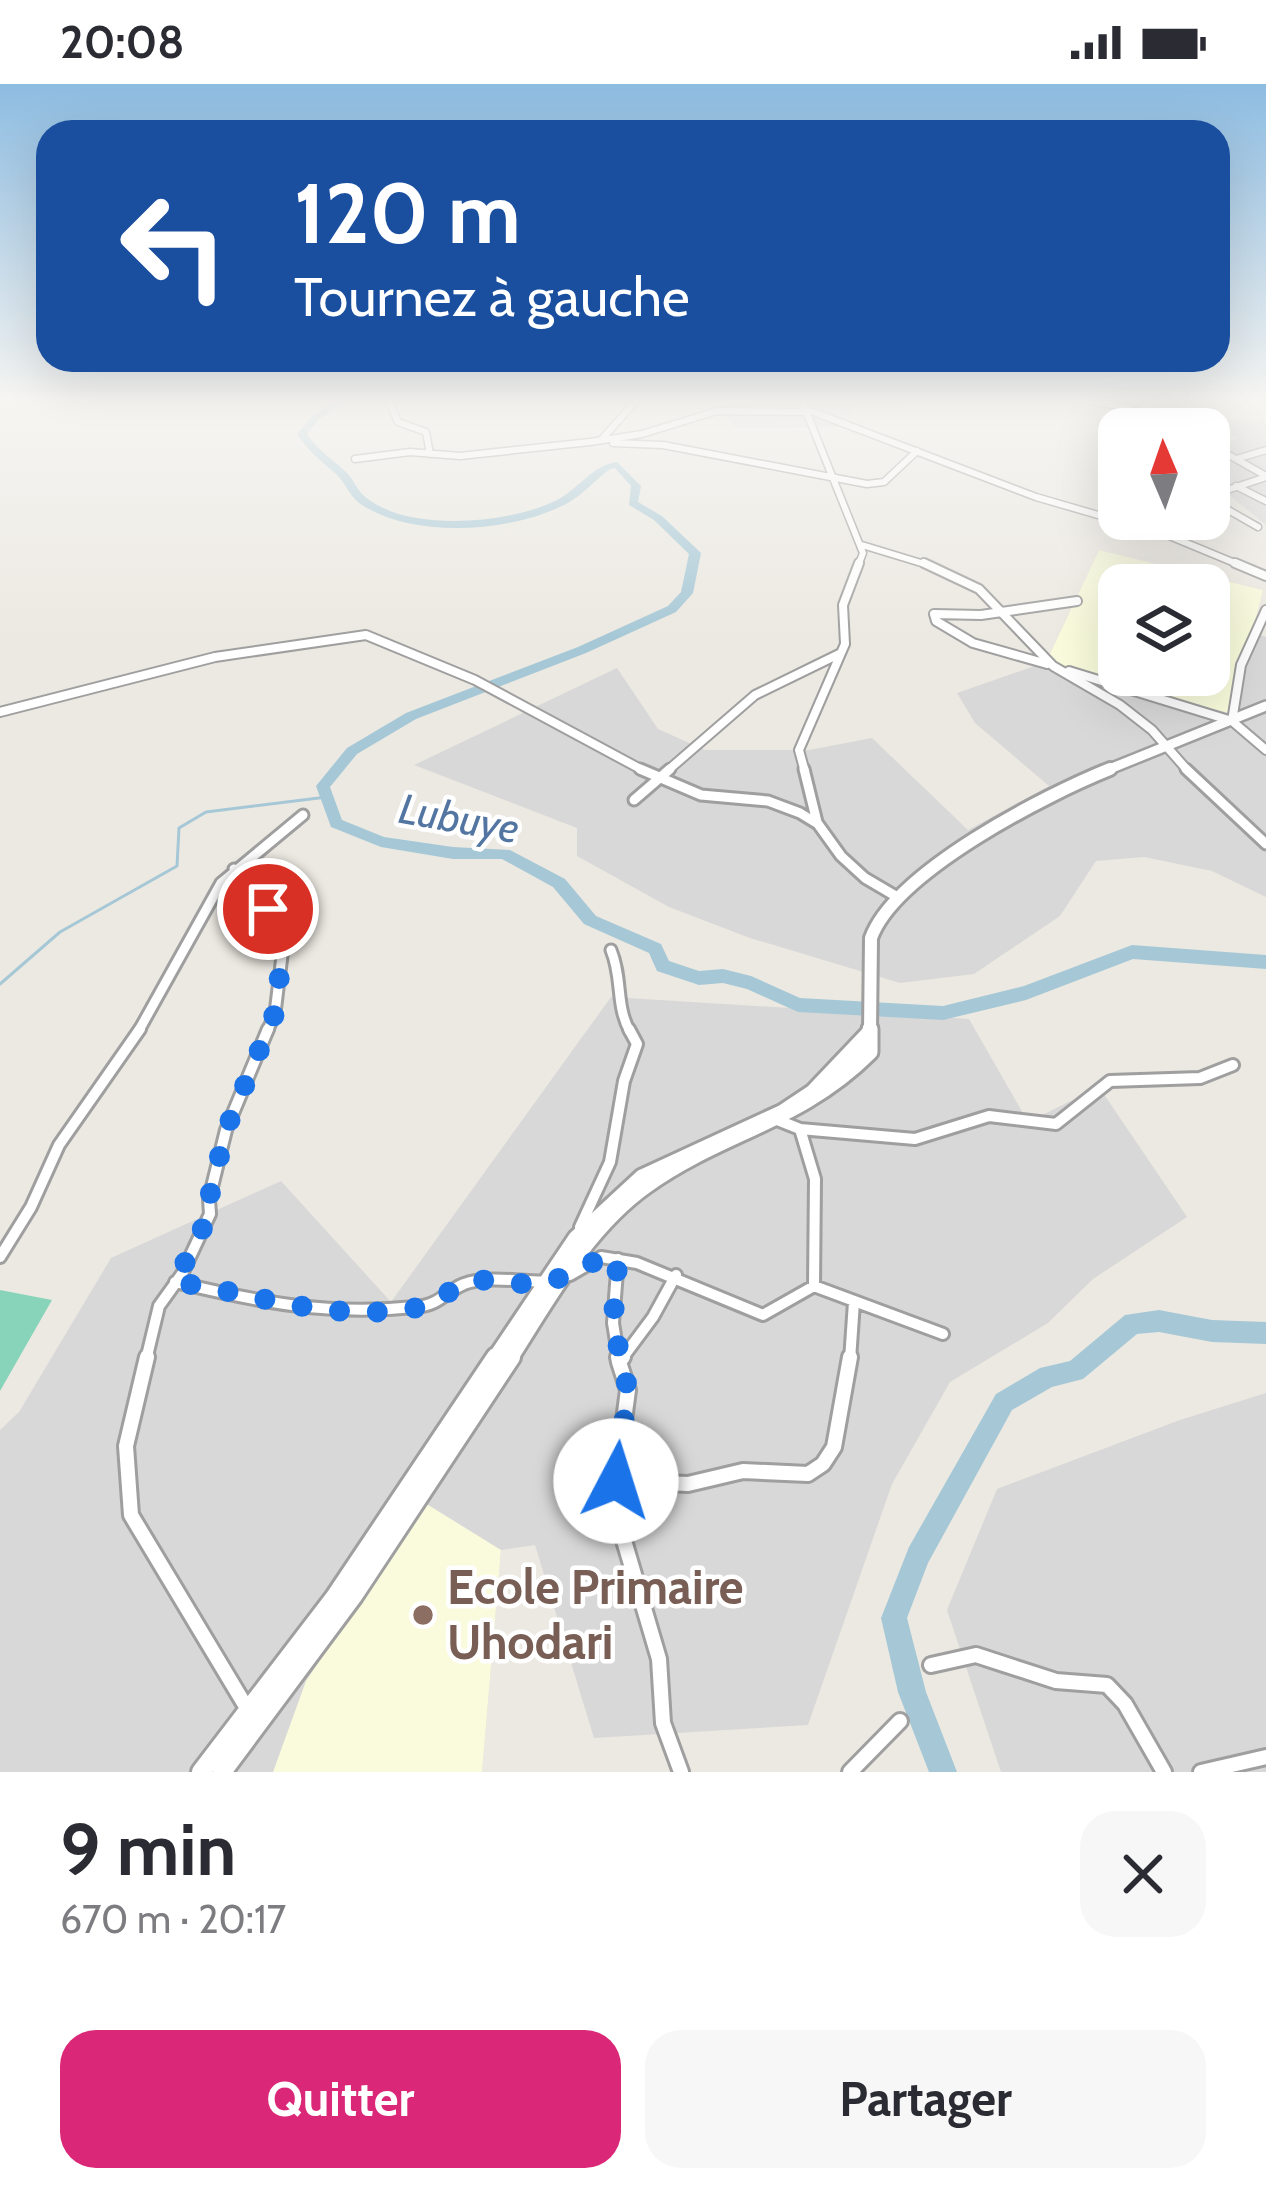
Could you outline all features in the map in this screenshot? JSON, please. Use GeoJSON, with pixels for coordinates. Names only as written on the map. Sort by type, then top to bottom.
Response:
{"type":"FeatureCollection","features":[{"type":"Feature","properties":{"kind":"street"},"geometry":{"type":"LineString","coordinates":[[826,480],[886,480]]}},
{"type":"Feature","properties":{"kind":"street"},"geometry":{"type":"LineString","coordinates":[[991,480],[1167,536],[1266,576]]}},
{"type":"Feature","properties":{"kind":"street"},"geometry":{"type":"LineString","coordinates":[[1230,488],[1257,480]]}},
{"type":"Feature","properties":{"kind":"street"},"geometry":{"type":"LineString","coordinates":[[832,481],[862,544],[859,573],[843,604],[847,634],[799,750],[818,824],[841,856],[899,898]]}},
{"type":"Feature","properties":{"kind":"street"},"geometry":{"type":"LineString","coordinates":[[1236,486],[1266,501]]}},
{"type":"Feature","properties":{"kind":"street"},"geometry":{"type":"LineString","coordinates":[[1230,508],[1262,526],[1266,534]]}},
{"type":"Feature","properties":{"kind":"street"},"geometry":{"type":"LineString","coordinates":[[862,544],[979,589],[1053,666],[1120,705],[1266,844]]}},
{"type":"Feature","properties":{"kind":"street"},"geometry":{"type":"LineString","coordinates":[[1077,601],[931,616],[973,643],[1232,721],[1266,750]]}},
{"type":"Feature","properties":{"kind":"street"},"geometry":{"type":"LineString","coordinates":[[1232,721],[1241,665],[1266,610]]}},
{"type":"Feature","properties":{"kind":"street"},"geometry":{"type":"LineString","coordinates":[[0,712],[215,657],[366,635],[475,680],[660,780],[701,794],[768,801],[818,824]]}},
{"type":"Feature","properties":{"kind":"street"},"geometry":{"type":"LineString","coordinates":[[634,800],[755,695],[839,654]]}},
{"type":"Feature","properties":{"kind":"street"},"geometry":{"type":"LineString","coordinates":[[201,1772],[335,1598],[576,1238],[642,1177],[826,1096],[870,1052],[871,938],[899,898],[936,863],[1042,800],[1266,706]]}},
{"type":"Feature","properties":{"kind":"street"},"geometry":{"type":"LineString","coordinates":[[0,1257],[31,1207],[58,1145],[146,1020],[214,892],[234,869],[303,815]]}},
{"type":"Feature","properties":{"kind":"street"},"geometry":{"type":"LineString","coordinates":[[234,869],[285,931],[277,1000],[226,1130],[209,1199],[210,1214],[155,1318],[126,1446],[131,1515],[248,1709]]}},
{"type":"Feature","properties":{"kind":"street"},"geometry":{"type":"LineString","coordinates":[[576,1238],[610,1162],[624,1082],[638,1044],[616,1008],[620,971],[611,950]]}},
{"type":"Feature","properties":{"kind":"street"},"geometry":{"type":"LineString","coordinates":[[222,1772],[377,1564],[565,1278],[619,1208],[648,1185],[776,1119],[800,1129],[915,1139],[989,1117],[1056,1124],[1109,1081],[1200,1078],[1233,1065]]}},
{"type":"Feature","properties":{"kind":"street"},"geometry":{"type":"LineString","coordinates":[[800,1129],[815,1179],[814,1286]]}},
{"type":"Feature","properties":{"kind":"street"},"geometry":{"type":"LineString","coordinates":[[175,1282],[281,1306],[334,1311],[420,1307],[442,1301],[465,1282],[542,1283],[565,1278],[602,1257],[676,1275],[764,1315],[814,1286]]}},
{"type":"Feature","properties":{"kind":"street"},"geometry":{"type":"LineString","coordinates":[[618,1259],[613,1323],[628,1390],[616,1481],[620,1527],[659,1659],[663,1723],[681,1772]]}},
{"type":"Feature","properties":{"kind":"street"},"geometry":{"type":"LineString","coordinates":[[619,1362],[653,1317],[676,1275]]}},
{"type":"Feature","properties":{"kind":"street"},"geometry":{"type":"LineString","coordinates":[[814,1286],[943,1334]]}},
{"type":"Feature","properties":{"kind":"street"},"geometry":{"type":"LineString","coordinates":[[616,1481],[688,1484],[722,1472],[820,1471],[830,1458],[846,1408],[846,1358],[854,1302]]}},
{"type":"Feature","properties":{"kind":"street"},"geometry":{"type":"LineString","coordinates":[[931,1665],[948,1655],[982,1654],[1050,1679],[1107,1685],[1123,1702],[1151,1760],[1164,1772]]}},
{"type":"Feature","properties":{"kind":"street"},"geometry":{"type":"LineString","coordinates":[[850,1772],[899,1721]]}},
{"type":"Feature","properties":{"kind":"street"},"geometry":{"type":"LineString","coordinates":[[1202,1772],[1266,1757]]}},
{"type":"Feature","properties":{"kind":"shaded area"},"geometry":{"type":"Polygon","coordinates":[[[1230,480],[1266,480],[1266,525],[1230,496],[1230,480]]]}},
{"type":"Feature","properties":{"kind":"shaded area"},"geometry":{"type":"Polygon","coordinates":[[[1099,550],[1156,564],[1098,564],[1098,696],[1230,696],[1230,582],[1263,590],[1252,632],[1266,637],[1266,897],[1212,871],[1144,857],[1096,861],[1060,916],[974,974],[900,983],[750,938],[669,907],[577,856],[577,828],[414,765],[617,668],[658,729],[705,750],[809,750],[872,738],[968,830],[1049,786],[975,723],[957,693],[1046,662],[1099,550]]]}},
{"type":"Feature","properties":{"kind":"shaded area"},"geometry":{"type":"Polygon","coordinates":[[[1099,550],[1156,564],[1098,564],[1098,677],[1046,662],[1099,550]]]}},
{"type":"Feature","properties":{"kind":"shaded area"},"geometry":{"type":"Polygon","coordinates":[[[1230,582],[1263,590],[1232,714],[1168,696],[1230,696],[1230,582]]]}},
{"type":"Feature","properties":{"kind":"shaded area"},"geometry":{"type":"Polygon","coordinates":[[[611,997],[969,1019],[1028,1122],[1099,1087],[1187,1217],[1093,1279],[1048,1323],[950,1382],[892,1484],[808,1725],[594,1738],[535,1545],[501,1550],[482,1772],[0,1772],[0,1430],[19,1412],[111,1258],[281,1181],[391,1302],[611,997]]]}},
{"type":"Feature","properties":{"kind":"shaded area"},"geometry":{"type":"Polygon","coordinates":[[[1266,1393],[1266,1772],[1001,1772],[947,1610],[997,1489],[1266,1393]]]}},
{"type":"Feature","properties":{"kind":"shaded area","name":"Ecole Primaire Uhodari"},"geometry":{"type":"Polygon","coordinates":[[[425,1503],[501,1550],[482,1772],[273,1772],[306,1681],[425,1503]]]}},
{"type":"Feature","properties":{"kind":"green space"},"geometry":{"type":"Polygon","coordinates":[[[0,1290],[52,1300],[0,1391],[0,1290]]]}},
{"type":"Feature","properties":{"kind":"waterway","name":"Lubuye"},"geometry":{"type":"LineString","coordinates":[[347,480],[360,498],[386,512],[464,525],[542,511],[591,480]]}},
{"type":"Feature","properties":{"kind":"waterway","name":"Lubuye"},"geometry":{"type":"LineString","coordinates":[[630,480],[636,486],[633,503],[658,518],[695,553],[687,593],[672,609],[582,650],[411,716],[352,751],[323,786],[336,823],[381,842],[453,853],[505,854],[559,883],[590,920],[655,949],[663,966],[699,978],[723,976],[751,983],[798,1005],[943,1013],[1026,993],[1132,952],[1266,962]]}},
{"type":"Feature","properties":{"kind":"waterway"},"geometry":{"type":"LineString","coordinates":[[0,984],[60,932],[177,866],[179,828],[206,812],[327,797]]}},
{"type":"Feature","properties":{"kind":"waterway","name":"Lubuye"},"geometry":{"type":"LineString","coordinates":[[943,1772],[912,1692],[894,1618],[918,1556],[1004,1402],[1048,1376],[1075,1371],[1133,1323],[1159,1321],[1212,1331],[1266,1333]]}},
{"type":"Feature","properties":{"kind":"place","name":"Ecole Primaire Uhodari"},"geometry":{"type":"Point","coordinates":[423,1615]}},
{"type":"Feature","properties":{"kind":"route"},"geometry":{"type":"LineString","coordinates":[[268,909],[285,931],[275,1013],[226,1130],[209,1199],[210,1214],[175,1282],[281,1306],[378,1310],[442,1301],[465,1282],[542,1283],[565,1278],[602,1257],[618,1259],[613,1323],[628,1390],[616,1481]]}}]}
